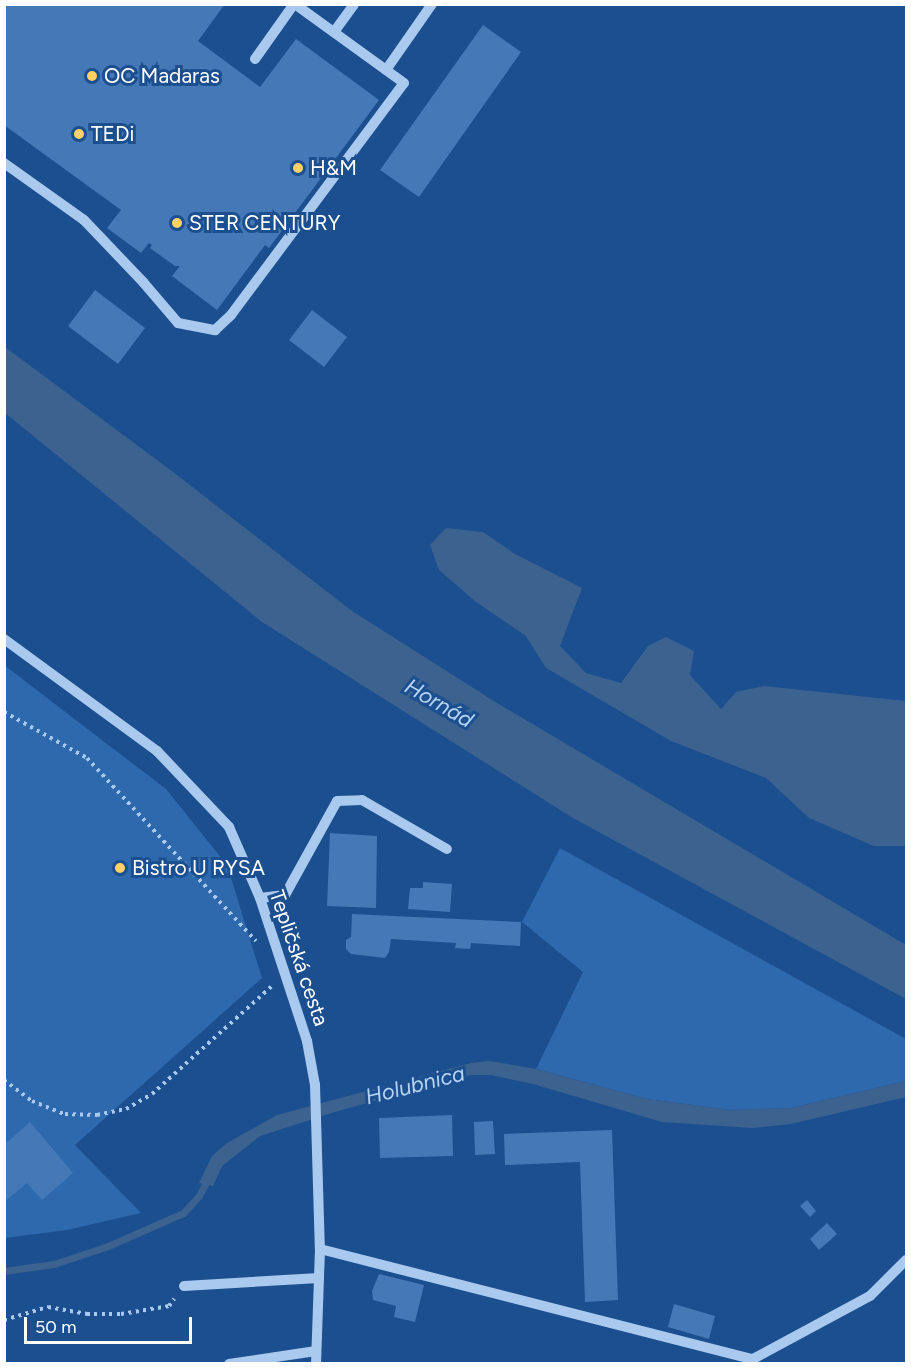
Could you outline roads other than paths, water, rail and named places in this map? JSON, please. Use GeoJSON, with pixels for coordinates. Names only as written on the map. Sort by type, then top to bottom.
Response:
{"type":"FeatureCollection","features":[{"type":"Feature","properties":{"kind":"street"},"geometry":{"type":"LineString","coordinates":[[4,163],[84,220],[178,323],[214,330],[231,315],[404,83],[295,4],[255,59]]}},
{"type":"Feature","properties":{"kind":"street"},"geometry":{"type":"LineString","coordinates":[[334,32],[354,4]]}},
{"type":"Feature","properties":{"kind":"street"},"geometry":{"type":"LineString","coordinates":[[386,70],[432,4]]}},
{"type":"Feature","properties":{"kind":"street","name":"Tepličská cesta"},"geometry":{"type":"LineString","coordinates":[[4,639],[157,751],[229,827],[260,898],[307,1041],[315,1085],[319,1141],[320,1249],[316,1364]]}},
{"type":"Feature","properties":{"kind":"street"},"geometry":{"type":"LineString","coordinates":[[260,898],[285,895],[337,801],[363,800],[447,849]]}},
{"type":"Feature","properties":{"kind":"street"},"geometry":{"type":"LineString","coordinates":[[320,1249],[753,1359],[870,1296],[906,1260]]}},
{"type":"Feature","properties":{"kind":"street"},"geometry":{"type":"LineString","coordinates":[[184,1286],[319,1278]]}},
{"type":"Feature","properties":{"kind":"street"},"geometry":{"type":"LineString","coordinates":[[229,1364],[316,1351]]}},
{"type":"Feature","properties":{"kind":"water","name":"Hornád"},"geometry":{"type":"Polygon","coordinates":[[[5,347],[173,472],[352,611],[497,703],[906,945],[906,999],[573,818],[262,622],[5,413],[5,347]]]}},
{"type":"Feature","properties":{"kind":"water"},"geometry":{"type":"Polygon","coordinates":[[[446,528],[483,532],[515,554],[582,588],[560,646],[586,673],[621,683],[648,646],[666,637],[694,651],[690,675],[721,709],[736,692],[764,686],[906,701],[906,846],[874,846],[809,818],[766,778],[671,741],[546,668],[526,636],[476,602],[439,570],[430,545],[446,528]]]}},
{"type":"Feature","properties":{"kind":"water"},"geometry":{"type":"Polygon","coordinates":[[[490,1061],[536,1069],[647,1099],[730,1110],[791,1108],[906,1081],[906,1097],[791,1124],[752,1128],[662,1122],[533,1084],[491,1075],[471,1075],[338,1111],[260,1136],[222,1166],[213,1186],[199,1183],[212,1156],[227,1143],[277,1115],[471,1063],[490,1061]]]}},
{"type":"Feature","properties":{"kind":"waterway","name":"Holubnica"},"geometry":{"type":"LineString","coordinates":[[4,1271],[54,1264],[108,1246],[183,1213],[199,1196],[209,1176]]}},
{"type":"Feature","properties":{"kind":"place","name":"OC Madaras"},"geometry":{"type":"Point","coordinates":[92,76]}},
{"type":"Feature","properties":{"kind":"place","name":"TEDi"},"geometry":{"type":"Point","coordinates":[79,134]}},
{"type":"Feature","properties":{"kind":"place","name":"H&M"},"geometry":{"type":"Point","coordinates":[298,168]}},
{"type":"Feature","properties":{"kind":"place","name":"STER CENTURY"},"geometry":{"type":"Point","coordinates":[177,223]}},
{"type":"Feature","properties":{"kind":"place","name":"Bistro U RYSA"},"geometry":{"type":"Point","coordinates":[120,868]}}]}
